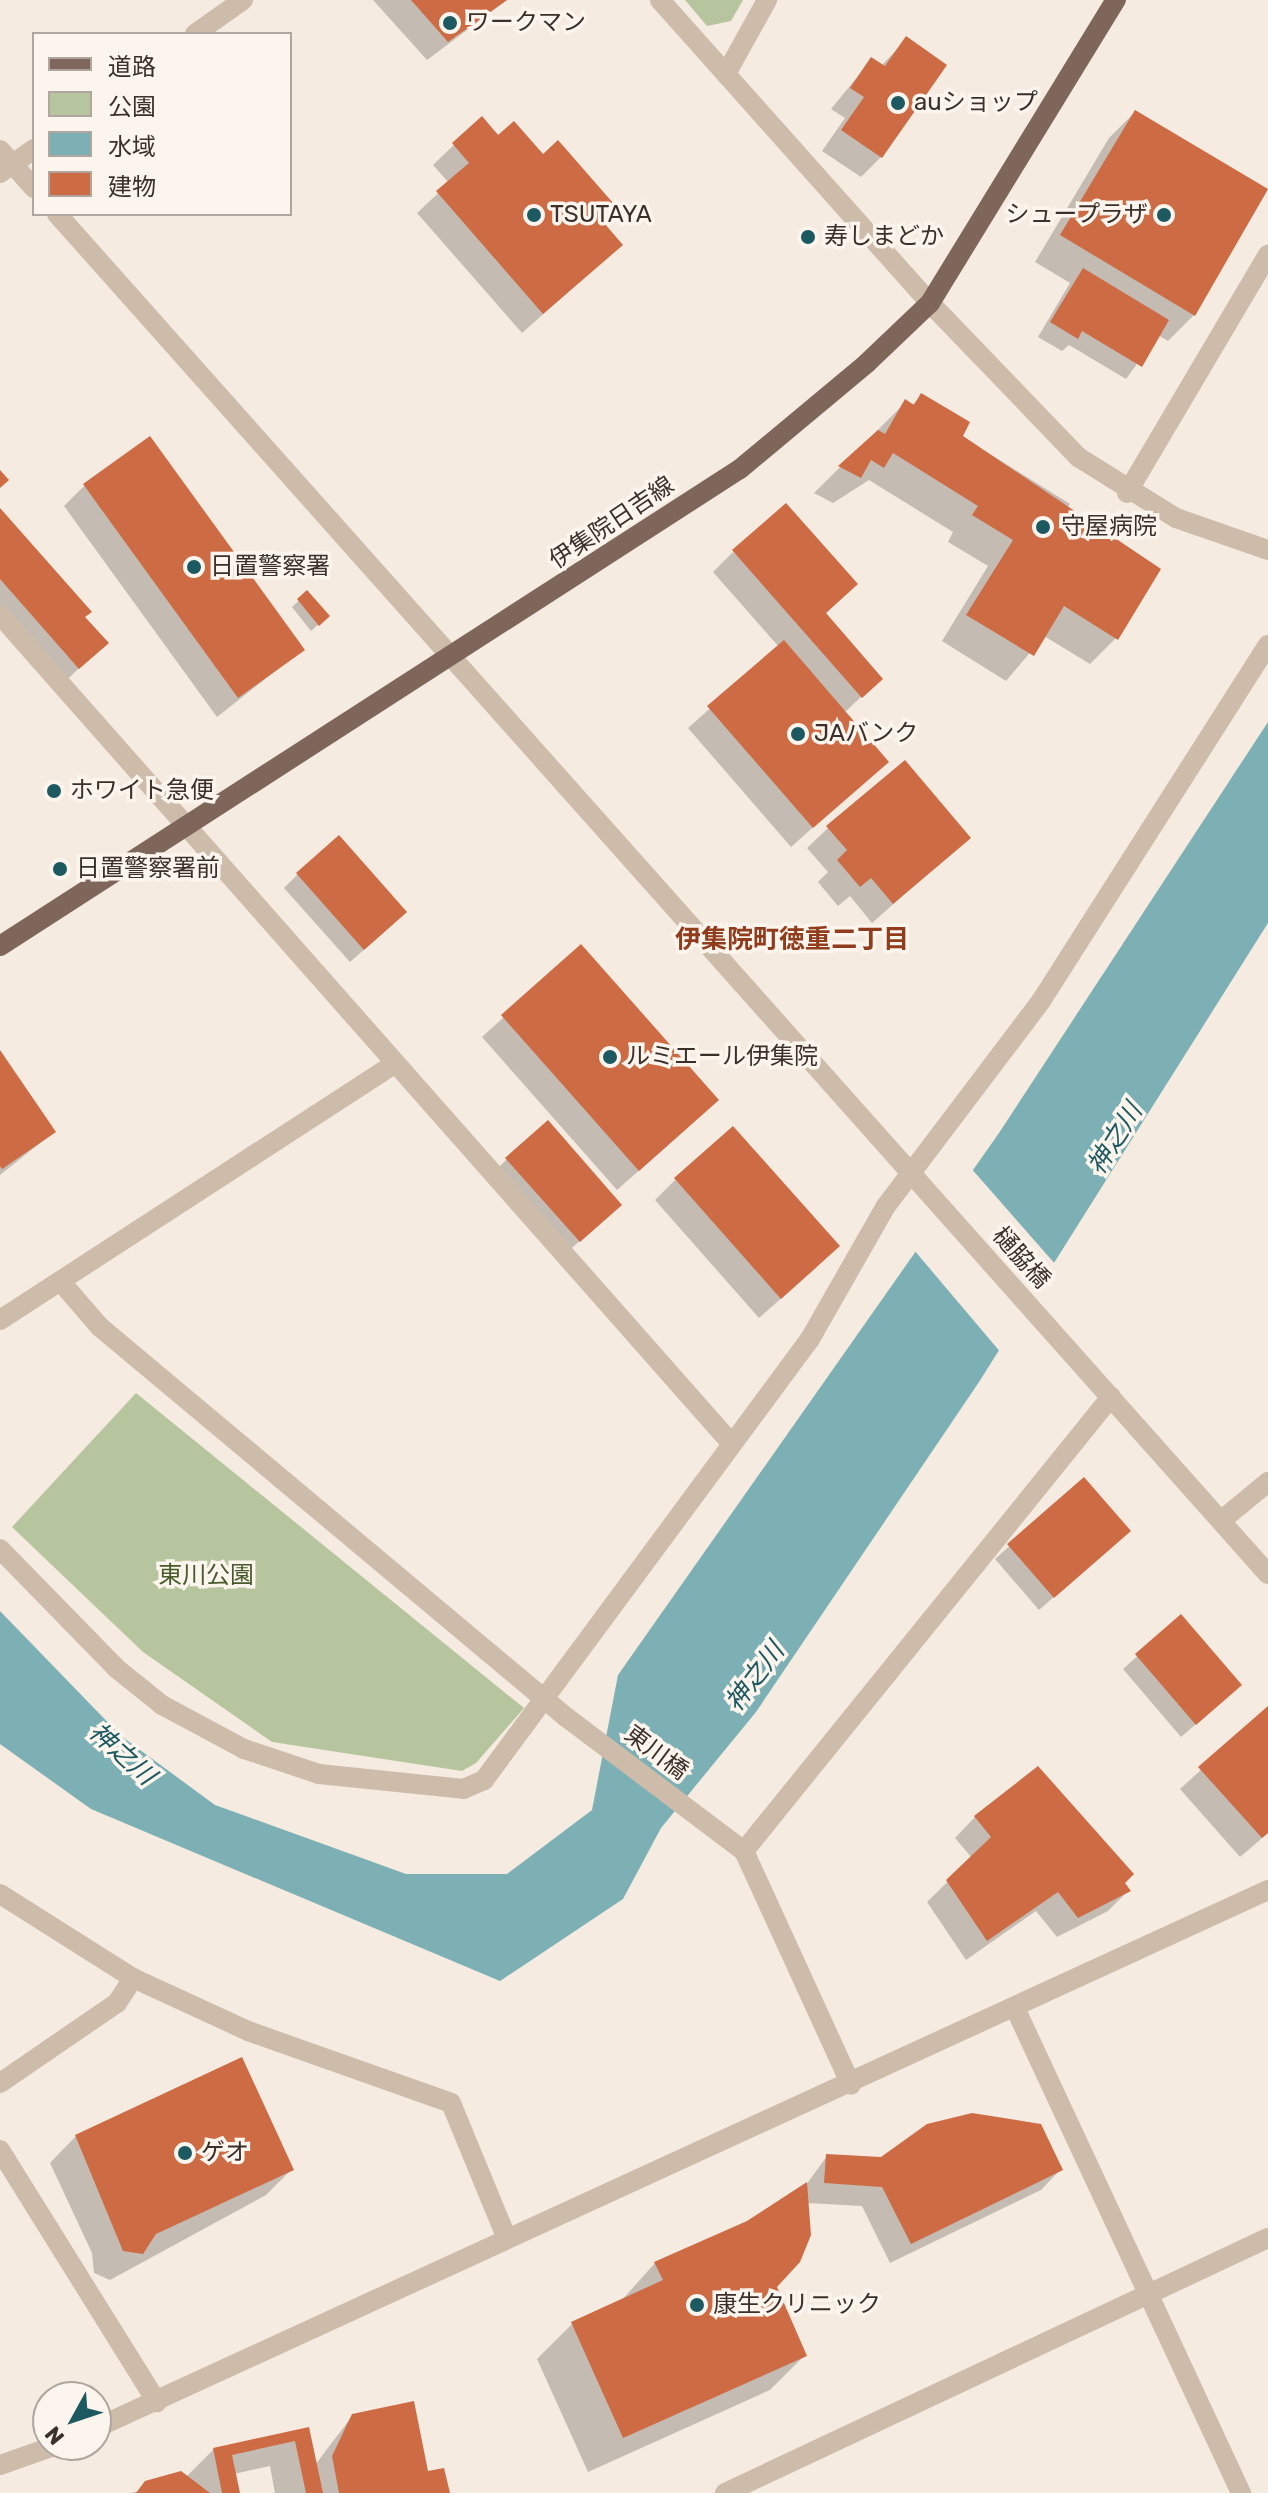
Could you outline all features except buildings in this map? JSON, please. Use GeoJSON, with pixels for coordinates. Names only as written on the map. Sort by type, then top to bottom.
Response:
{"type":"FeatureCollection","features":[{"type":"Feature","properties":{"kind":"main road","name":"伊集院日吉線"},"geometry":{"type":"LineString","coordinates":[[0,946],[454,659],[740,469],[930,303],[1116,0]]}},
{"type":"Feature","properties":{"kind":"street"},"geometry":{"type":"LineString","coordinates":[[198,32],[243,0]]}},
{"type":"Feature","properties":{"kind":"street"},"geometry":{"type":"LineString","coordinates":[[660,0],[1035,420],[1127,493],[1268,550]]}},
{"type":"Feature","properties":{"kind":"street"},"geometry":{"type":"LineString","coordinates":[[726,74],[767,0]]}},
{"type":"Feature","properties":{"kind":"street"},"geometry":{"type":"LineString","coordinates":[[32,150],[4,163],[32,186]]}},
{"type":"Feature","properties":{"kind":"street","name":"樋脇橋"},"geometry":{"type":"LineString","coordinates":[[59,216],[1268,1574]]}},
{"type":"Feature","properties":{"kind":"street"},"geometry":{"type":"LineString","coordinates":[[1127,493],[1268,255]]}},
{"type":"Feature","properties":{"kind":"street"},"geometry":{"type":"LineString","coordinates":[[0,615],[392,1065],[730,1442]]}},
{"type":"Feature","properties":{"kind":"street"},"geometry":{"type":"LineString","coordinates":[[0,1549],[162,1705],[244,1749],[319,1774],[463,1789],[484,1780],[547,1701],[730,1442],[810,1339],[909,1172],[1041,1001],[1268,645]]}},
{"type":"Feature","properties":{"kind":"street"},"geometry":{"type":"LineString","coordinates":[[0,1320],[392,1065]]}},
{"type":"Feature","properties":{"kind":"street","name":"東川橋"},"geometry":{"type":"LineString","coordinates":[[61,1282],[100,1327],[566,1717],[744,1851]]}},
{"type":"Feature","properties":{"kind":"street"},"geometry":{"type":"LineString","coordinates":[[851,2085],[744,1851],[1111,1397]]}},
{"type":"Feature","properties":{"kind":"street"},"geometry":{"type":"LineString","coordinates":[[1222,1520],[1268,1482]]}},
{"type":"Feature","properties":{"kind":"street"},"geometry":{"type":"LineString","coordinates":[[112,2421],[1016,2010],[1268,1890]]}},
{"type":"Feature","properties":{"kind":"street"},"geometry":{"type":"LineString","coordinates":[[0,1894],[133,1978],[248,2031],[451,2103],[507,2239]]}},
{"type":"Feature","properties":{"kind":"street"},"geometry":{"type":"LineString","coordinates":[[0,2083],[117,2003],[133,1978]]}},
{"type":"Feature","properties":{"kind":"street"},"geometry":{"type":"LineString","coordinates":[[1016,2010],[1241,2493]]}},
{"type":"Feature","properties":{"kind":"street"},"geometry":{"type":"LineString","coordinates":[[0,2150],[157,2402]]}},
{"type":"Feature","properties":{"kind":"street"},"geometry":{"type":"LineString","coordinates":[[725,2493],[1268,2238]]}},
{"type":"Feature","properties":{"kind":"street"},"geometry":{"type":"LineString","coordinates":[[0,2465],[32,2454]]}},
{"type":"Feature","properties":{"kind":"green space"},"geometry":{"type":"Polygon","coordinates":[[[685,0],[743,0],[731,21],[707,26],[685,0]]]}},
{"type":"Feature","properties":{"kind":"green space","name":"東川公園"},"geometry":{"type":"Polygon","coordinates":[[[136,1393],[524,1708],[476,1763],[462,1771],[272,1742],[143,1652],[12,1527],[136,1393]]]}},
{"type":"Feature","properties":{"kind":"water","name":"神之川"},"geometry":{"type":"Polygon","coordinates":[[[1268,722],[1268,923],[979,1382],[756,1712],[661,1828],[623,1899],[500,1981],[91,1809],[0,1744],[0,1611],[121,1736],[215,1805],[406,1874],[507,1874],[592,1810],[618,1675],[999,1133],[1268,722]]]}},
{"type":"Feature","properties":{"kind":"pier"},"geometry":{"type":"Polygon","coordinates":[[[970,1167],[1056,1265],[1002,1354],[914,1250],[970,1167]]]}},
{"type":"Feature","properties":{"kind":"place","name":"ワークマン"},"geometry":{"type":"Point","coordinates":[450,23]}},
{"type":"Feature","properties":{"kind":"place","name":"auショップ"},"geometry":{"type":"Point","coordinates":[898,103]}},
{"type":"Feature","properties":{"kind":"place","name":"TSUTAYA"},"geometry":{"type":"Point","coordinates":[534,215]}},
{"type":"Feature","properties":{"kind":"place","name":"シュープラザ"},"geometry":{"type":"Point","coordinates":[1164,215]}},
{"type":"Feature","properties":{"kind":"place","name":"寿しまどか"},"geometry":{"type":"Point","coordinates":[808,237]}},
{"type":"Feature","properties":{"kind":"place","name":"守屋病院"},"geometry":{"type":"Point","coordinates":[1043,527]}},
{"type":"Feature","properties":{"kind":"place","name":"日置警察署"},"geometry":{"type":"Point","coordinates":[194,567]}},
{"type":"Feature","properties":{"kind":"place","name":"JAバンク"},"geometry":{"type":"Point","coordinates":[798,734]}},
{"type":"Feature","properties":{"kind":"place","name":"ホワイト急便"},"geometry":{"type":"Point","coordinates":[54,791]}},
{"type":"Feature","properties":{"kind":"place","name":"日置警察署前"},"geometry":{"type":"Point","coordinates":[60,869]}},
{"type":"Feature","properties":{"kind":"place","name":"ルミエール伊集院"},"geometry":{"type":"Point","coordinates":[610,1057]}},
{"type":"Feature","properties":{"kind":"place","name":"ゲオ"},"geometry":{"type":"Point","coordinates":[185,2153]}},
{"type":"Feature","properties":{"kind":"place","name":"康⽣クリニック"},"geometry":{"type":"Point","coordinates":[697,2305]}},
{"type":"Feature","properties":{"kind":"district","name":"伊集院町徳重二丁目"},"geometry":{"type":"Point","coordinates":[792,940]}}]}
